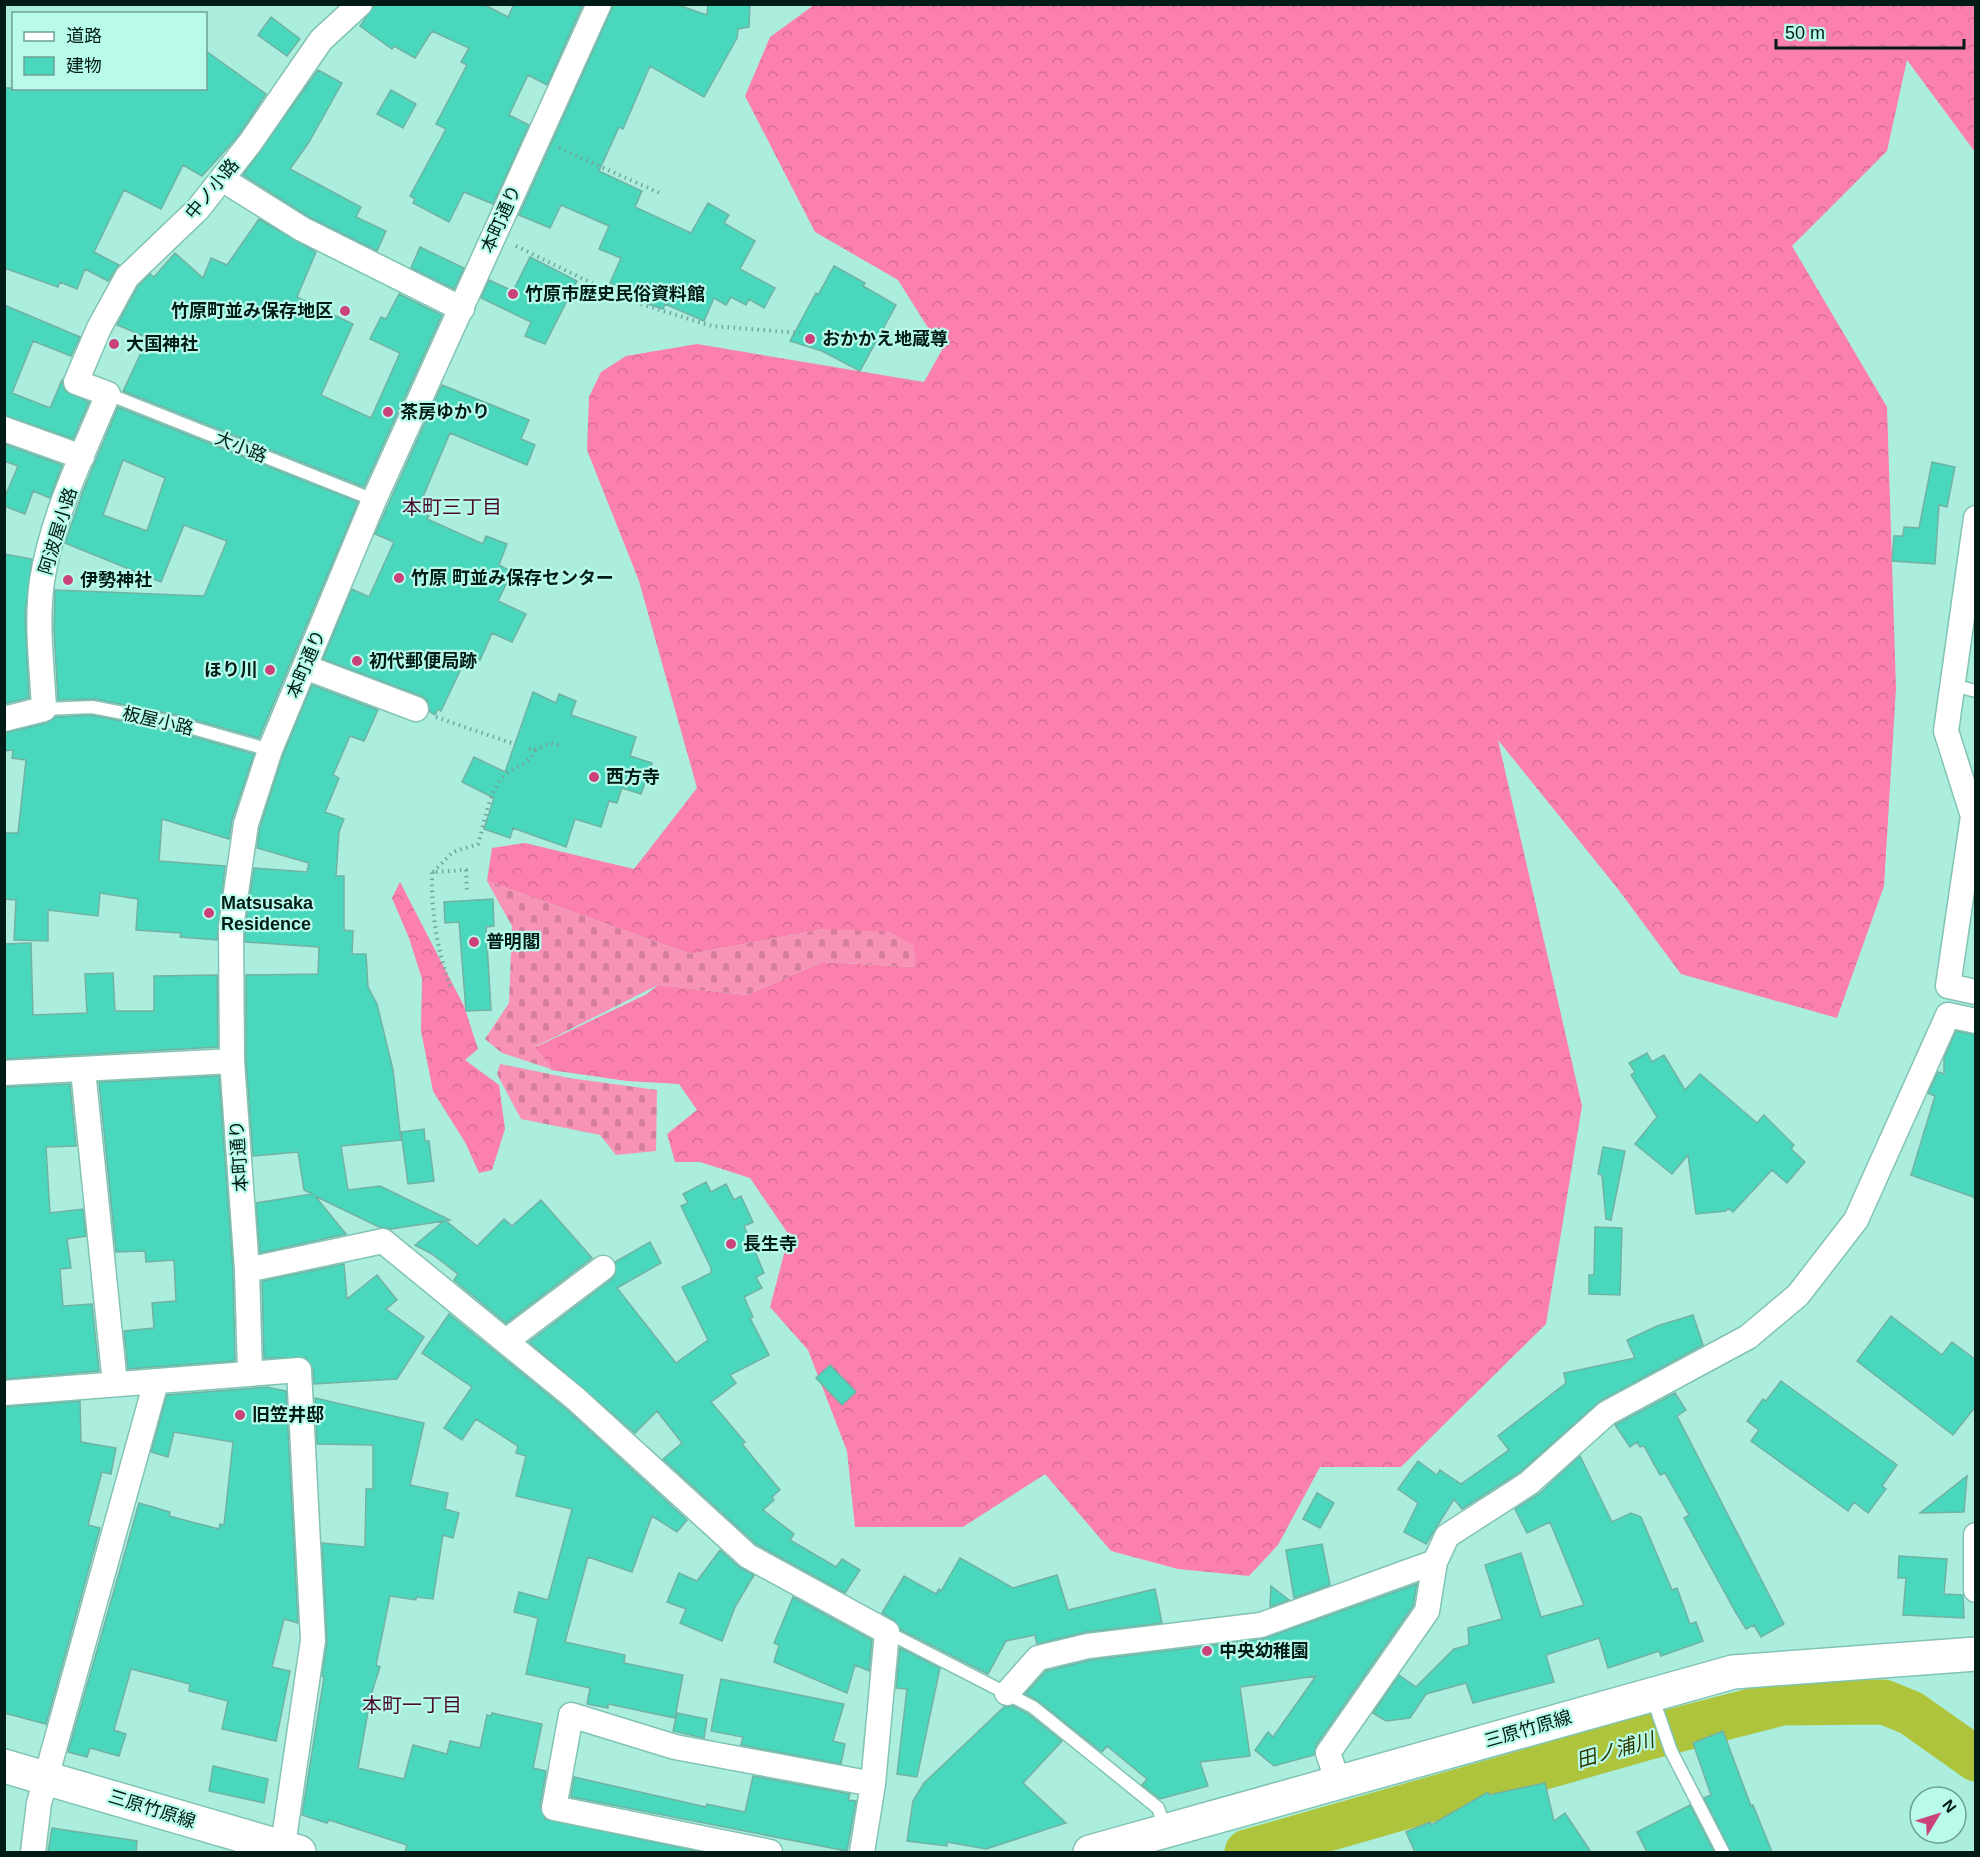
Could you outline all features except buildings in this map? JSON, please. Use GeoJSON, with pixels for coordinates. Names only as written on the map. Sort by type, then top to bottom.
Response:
{"type":"FeatureCollection","features":[{"type":"Feature","properties":{"kind":"main road","name":"三原竹原線"},"geometry":{"type":"LineString","coordinates":[[1090,1852],[1338,1782],[1656,1708],[1733,1672],[1976,1654]]}},
{"type":"Feature","properties":{"kind":"main road","name":"三原竹原線"},"geometry":{"type":"LineString","coordinates":[[4,1766],[288,1851]]}},
{"type":"Feature","properties":{"kind":"street","name":"本町通り"},"geometry":{"type":"LineString","coordinates":[[250,1373],[247,1270],[232,1061],[231,927],[246,824],[270,750],[374,500],[599,4]]}},
{"type":"Feature","properties":{"kind":"street","name":"中ノ小路"},"geometry":{"type":"LineString","coordinates":[[108,394],[76,382],[99,328],[127,277],[198,209],[321,40],[348,7]]}},
{"type":"Feature","properties":{"kind":"street"},"geometry":{"type":"LineString","coordinates":[[222,179],[302,229],[462,309]]}},
{"type":"Feature","properties":{"kind":"street","name":"阿波屋小路"},"geometry":{"type":"LineString","coordinates":[[44,709],[40,619],[42,582],[50,544],[108,394]]}},
{"type":"Feature","properties":{"kind":"street"},"geometry":{"type":"LineString","coordinates":[[4,429],[82,457]]}},
{"type":"Feature","properties":{"kind":"street"},"geometry":{"type":"LineString","coordinates":[[1976,518],[1946,731],[1973,816],[1948,986],[1976,992]]}},
{"type":"Feature","properties":{"kind":"street"},"geometry":{"type":"LineString","coordinates":[[305,667],[416,709]]}},
{"type":"Feature","properties":{"kind":"street"},"geometry":{"type":"LineString","coordinates":[[4,719],[44,709]]}},
{"type":"Feature","properties":{"kind":"street"},"geometry":{"type":"LineString","coordinates":[[1338,1782],[1328,1753],[1427,1611],[1435,1562],[1447,1536],[1529,1483],[1607,1413],[1748,1337],[1798,1295],[1856,1220],[1948,1015],[1976,1021]]}},
{"type":"Feature","properties":{"kind":"street"},"geometry":{"type":"LineString","coordinates":[[4,1073],[232,1061]]}},
{"type":"Feature","properties":{"kind":"street"},"geometry":{"type":"LineString","coordinates":[[83,1070],[115,1384]]}},
{"type":"Feature","properties":{"kind":"street"},"geometry":{"type":"LineString","coordinates":[[247,1270],[383,1241],[576,1399],[748,1556],[887,1632],[873,1784],[862,1852]]}},
{"type":"Feature","properties":{"kind":"street"},"geometry":{"type":"LineString","coordinates":[[506,1341],[603,1268]]}},
{"type":"Feature","properties":{"kind":"street"},"geometry":{"type":"LineString","coordinates":[[4,1393],[299,1370],[313,1640],[288,1851]]}},
{"type":"Feature","properties":{"kind":"street"},"geometry":{"type":"LineString","coordinates":[[33,1852],[39,1803],[156,1382]]}},
{"type":"Feature","properties":{"kind":"street"},"geometry":{"type":"LineString","coordinates":[[1976,1535],[1973,1562],[1976,1590]]}},
{"type":"Feature","properties":{"kind":"street"},"geometry":{"type":"LineString","coordinates":[[1007,1693],[1038,1658],[1088,1646],[1261,1625],[1435,1562]]}},
{"type":"Feature","properties":{"kind":"street"},"geometry":{"type":"LineString","coordinates":[[770,1852],[554,1808],[571,1715],[675,1747],[873,1784]]}},
{"type":"Feature","properties":{"kind":"lane","name":"大小路"},"geometry":{"type":"LineString","coordinates":[[108,394],[374,500]]}},
{"type":"Feature","properties":{"kind":"lane"},"geometry":{"type":"LineString","coordinates":[[1952,685],[1976,691]]}},
{"type":"Feature","properties":{"kind":"lane","name":"板屋小路"},"geometry":{"type":"LineString","coordinates":[[44,709],[92,706],[175,723],[270,750]]}},
{"type":"Feature","properties":{"kind":"lane"},"geometry":{"type":"LineString","coordinates":[[887,1632],[1033,1707],[1158,1808],[1166,1830]]}},
{"type":"Feature","properties":{"kind":"lane"},"geometry":{"type":"LineString","coordinates":[[1656,1708],[1671,1751],[1723,1852]]}},
{"type":"Feature","properties":{"kind":"path"},"geometry":{"type":"LineString","coordinates":[[537,138],[662,194]]}},
{"type":"Feature","properties":{"kind":"path"},"geometry":{"type":"LineString","coordinates":[[494,235],[624,299],[712,326],[800,333]]}},
{"type":"Feature","properties":{"kind":"path"},"geometry":{"type":"LineString","coordinates":[[416,709],[514,744]]}},
{"type":"Feature","properties":{"kind":"path"},"geometry":{"type":"LineString","coordinates":[[529,749],[535,750],[550,743],[561,746]]}},
{"type":"Feature","properties":{"kind":"path"},"geometry":{"type":"LineString","coordinates":[[450,986],[440,958],[431,905],[432,872],[453,852],[478,844],[499,784],[504,776],[532,759],[535,750]]}},
{"type":"Feature","properties":{"kind":"path"},"geometry":{"type":"LineString","coordinates":[[432,872],[466,870],[467,890]]}},
{"type":"Feature","properties":{"kind":"green space"},"geometry":{"type":"Polygon","coordinates":[[[814,5],[1975,5],[1975,152],[1907,60],[1887,151],[1792,246],[1887,407],[1896,688],[1884,886],[1837,1018],[1681,974],[1618,889],[1498,740],[1582,1106],[1546,1324],[1401,1467],[1320,1467],[1278,1545],[1249,1576],[1178,1569],[1111,1551],[1045,1474],[963,1527],[855,1527],[847,1451],[808,1350],[770,1307],[789,1235],[750,1178],[700,1162],[675,1162],[667,1134],[697,1110],[679,1084],[627,1081],[551,1070],[534,1048],[647,994],[658,985],[747,995],[822,962],[916,967],[825,929],[690,954],[487,881],[492,848],[525,843],[634,869],[697,788],[639,581],[587,450],[589,397],[601,372],[626,356],[697,344],[924,382],[942,350],[898,280],[815,232],[745,96],[770,37],[814,5]]]}},
{"type":"Feature","properties":{"kind":"green space"},"geometry":{"type":"Polygon","coordinates":[[[487,881],[690,954],[825,929],[890,932],[914,945],[916,967],[822,962],[747,995],[658,985],[535,1047],[554,1070],[502,1053],[485,1039],[509,1003],[512,926],[487,881]]]}},
{"type":"Feature","properties":{"kind":"green space"},"geometry":{"type":"Polygon","coordinates":[[[400,882],[464,1006],[478,1049],[465,1060],[499,1085],[505,1129],[492,1170],[479,1173],[466,1144],[433,1091],[421,1031],[422,979],[409,938],[392,898],[400,882]]]}},
{"type":"Feature","properties":{"kind":"green space"},"geometry":{"type":"Polygon","coordinates":[[[500,1064],[569,1078],[657,1090],[656,1151],[616,1155],[600,1135],[521,1119],[497,1074],[500,1064]]]}},
{"type":"Feature","properties":{"kind":"waterway","name":"田ノ浦川"},"geometry":{"type":"LineString","coordinates":[[1247,1852],[1642,1739],[1782,1703],[1884,1702],[1911,1713],[1976,1759]]}},
{"type":"Feature","properties":{"kind":"place","name":"竹原市歴史民俗資料館"},"geometry":{"type":"Point","coordinates":[513,294]}},
{"type":"Feature","properties":{"kind":"place","name":"竹原町並み保存地区"},"geometry":{"type":"Point","coordinates":[345,311]}},
{"type":"Feature","properties":{"kind":"place","name":"おかかえ地蔵尊"},"geometry":{"type":"Point","coordinates":[810,339]}},
{"type":"Feature","properties":{"kind":"place","name":"大国神社"},"geometry":{"type":"Point","coordinates":[114,344]}},
{"type":"Feature","properties":{"kind":"place","name":"茶房ゆかり"},"geometry":{"type":"Point","coordinates":[388,412]}},
{"type":"Feature","properties":{"kind":"place","name":"竹原 町並み保存センター"},"geometry":{"type":"Point","coordinates":[399,578]}},
{"type":"Feature","properties":{"kind":"place","name":"伊勢神社"},"geometry":{"type":"Point","coordinates":[68,580]}},
{"type":"Feature","properties":{"kind":"place","name":"初代郵便局跡"},"geometry":{"type":"Point","coordinates":[357,661]}},
{"type":"Feature","properties":{"kind":"place","name":"ほり川"},"geometry":{"type":"Point","coordinates":[270,670]}},
{"type":"Feature","properties":{"kind":"place","name":"西方寺"},"geometry":{"type":"Point","coordinates":[594,777]}},
{"type":"Feature","properties":{"kind":"place","name":"Matsusaka Residence"},"geometry":{"type":"Point","coordinates":[209,913]}},
{"type":"Feature","properties":{"kind":"place","name":"普明閣"},"geometry":{"type":"Point","coordinates":[474,942]}},
{"type":"Feature","properties":{"kind":"place","name":"長生寺"},"geometry":{"type":"Point","coordinates":[731,1244]}},
{"type":"Feature","properties":{"kind":"place","name":"旧笠井邸"},"geometry":{"type":"Point","coordinates":[240,1415]}},
{"type":"Feature","properties":{"kind":"place","name":"中央幼稚園"},"geometry":{"type":"Point","coordinates":[1207,1651]}},
{"type":"Feature","properties":{"kind":"district","name":"本町三丁目"},"geometry":{"type":"Point","coordinates":[452,507]}},
{"type":"Feature","properties":{"kind":"district","name":"本町一丁目"},"geometry":{"type":"Point","coordinates":[412,1705]}}]}
